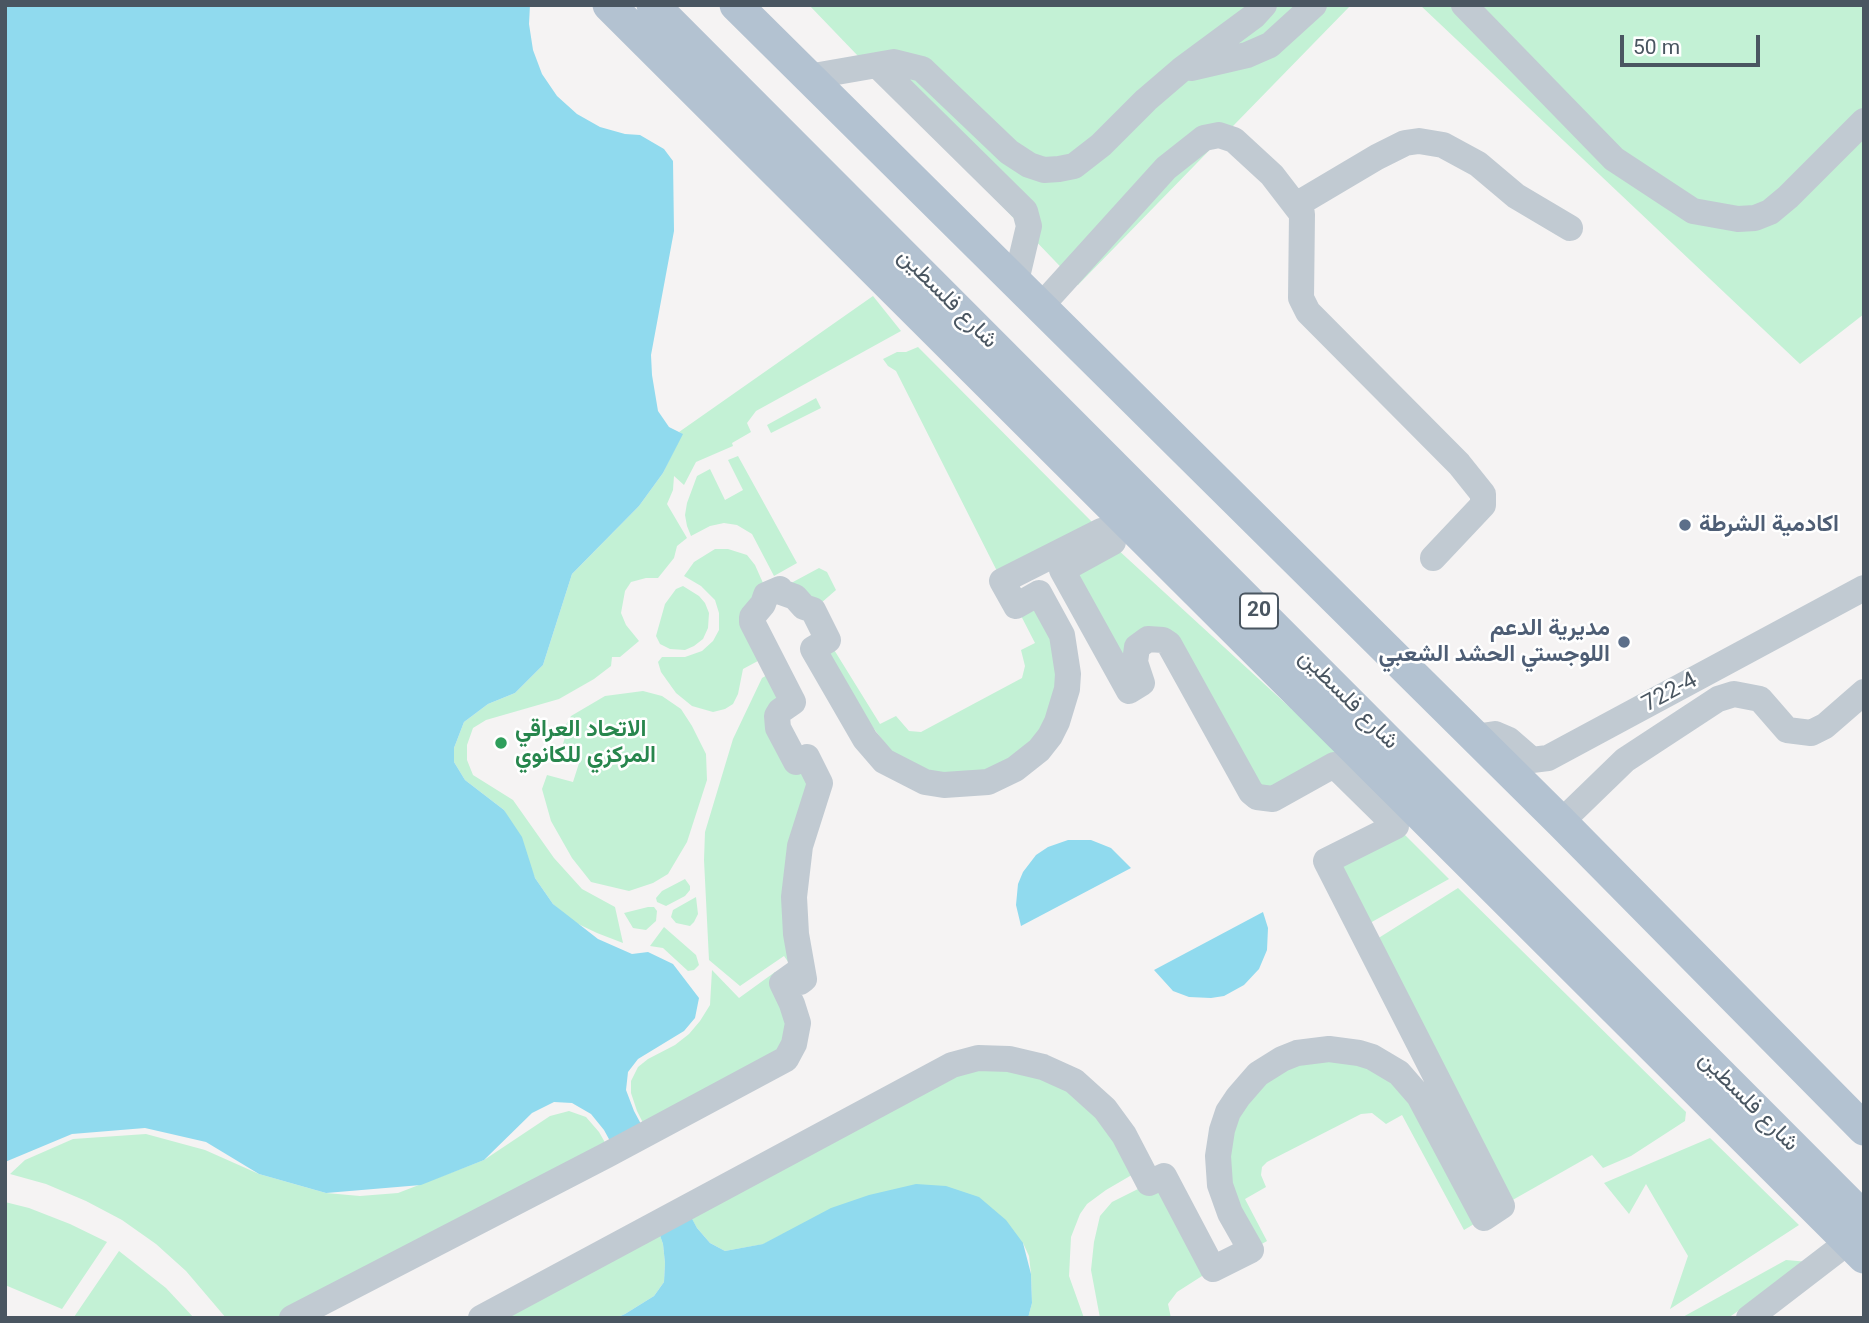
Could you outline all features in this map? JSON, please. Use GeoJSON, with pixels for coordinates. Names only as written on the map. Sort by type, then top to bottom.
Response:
{"type":"FeatureCollection","features":[{"type":"Feature","properties":{"kind":"main road"},"geometry":{"type":"LineString","coordinates":[[609,5],[1370,765],[1859,1239]]}},
{"type":"Feature","properties":{"kind":"main road","name":"شارع فلسطين"},"geometry":{"type":"LineString","coordinates":[[653,5],[1461,813],[1859,1239]]}},
{"type":"Feature","properties":{"kind":"main road"},"geometry":{"type":"LineString","coordinates":[[736,5],[1858,1114]]}},
{"type":"Feature","properties":{"kind":"main road"},"geometry":{"type":"LineString","coordinates":[[1357,709],[1361,739],[1370,765]]}},
{"type":"Feature","properties":{"kind":"main road"},"geometry":{"type":"LineString","coordinates":[[1404,798],[1461,813]]}},
{"type":"Feature","properties":{"kind":"street"},"geometry":{"type":"LineString","coordinates":[[808,77],[894,62],[922,69],[1009,152],[1029,165],[1044,170],[1074,166],[1101,145],[1181,70],[1254,16],[1264,5]]}},
{"type":"Feature","properties":{"kind":"street"},"geometry":{"type":"LineString","coordinates":[[1181,70],[1247,55],[1270,45],[1314,5]]}},
{"type":"Feature","properties":{"kind":"street"},"geometry":{"type":"LineString","coordinates":[[1464,5],[1614,159],[1693,211],[1738,219],[1755,218],[1770,212],[1864,121]]}},
{"type":"Feature","properties":{"kind":"street"},"geometry":{"type":"LineString","coordinates":[[877,65],[1026,211],[1029,226],[1016,281]]}},
{"type":"Feature","properties":{"kind":"street"},"geometry":{"type":"LineString","coordinates":[[1041,306],[1166,168],[1203,138],[1219,135],[1234,139],[1272,174],[1303,214],[1301,298],[1308,312],[1458,464],[1483,494],[1482,505],[1433,558]]}},
{"type":"Feature","properties":{"kind":"street"},"geometry":{"type":"LineString","coordinates":[[1296,205],[1377,157],[1405,143],[1419,141],[1443,145],[1478,164],[1516,196],[1570,228]]}},
{"type":"Feature","properties":{"kind":"street"},"geometry":{"type":"LineString","coordinates":[[292,1318],[786,1059],[794,1044],[798,1023],[782,983],[796,973],[800,982],[804,979],[796,934],[794,897],[800,846],[820,783],[807,757],[796,762],[778,728],[776,716],[793,702],[752,622],[752,617],[763,604],[766,595],[780,589],[781,592],[795,597],[804,607],[813,610],[828,640],[813,649],[865,739],[884,761],[925,782],[944,785],[981,783],[1015,769],[1039,750],[1057,722],[1067,689],[1068,674],[1062,635],[1039,593],[1016,606],[1002,581],[1101,531],[1113,542],[1062,570],[1129,691],[1142,683],[1135,662],[1137,647],[1148,639],[1163,640],[1172,650],[1251,792],[1257,797],[1273,799],[1334,765],[1396,826],[1326,861],[1502,1206],[1483,1218],[1419,1096],[1399,1073],[1372,1057],[1359,1053],[1329,1049],[1305,1051],[1282,1059],[1258,1074],[1228,1112],[1218,1156],[1220,1185],[1230,1213],[1251,1250],[1213,1269],[1164,1176],[1149,1183],[1124,1135],[1105,1109],[1074,1082],[1043,1067],[1009,1059],[978,1058],[952,1065],[481,1318]]}},
{"type":"Feature","properties":{"kind":"street","name":"722-4"},"geometry":{"type":"LineString","coordinates":[[1475,737],[1496,734],[1509,740],[1532,760],[1548,758],[1864,588]]}},
{"type":"Feature","properties":{"kind":"street"},"geometry":{"type":"LineString","coordinates":[[1561,822],[1625,760],[1717,699],[1734,694],[1760,699],[1787,730],[1811,733],[1825,726],[1864,692]]}},
{"type":"Feature","properties":{"kind":"street"},"geometry":{"type":"LineString","coordinates":[[1749,1318],[1859,1239]]}},
{"type":"Feature","properties":{"kind":"green space"},"geometry":{"type":"Polygon","coordinates":[[[809,5],[1351,5],[1078,285],[809,5]]]}},
{"type":"Feature","properties":{"kind":"green space"},"geometry":{"type":"Polygon","coordinates":[[[1420,5],[1864,5],[1864,314],[1800,364],[1420,5]]]}},
{"type":"Feature","properties":{"kind":"green space"},"geometry":{"type":"Polygon","coordinates":[[[873,296],[901,331],[756,411],[747,423],[751,432],[732,443],[733,446],[696,462],[684,485],[674,476],[673,490],[667,504],[687,538],[677,546],[674,558],[658,578],[631,582],[625,591],[621,613],[626,625],[639,641],[620,657],[612,657],[611,666],[594,679],[559,699],[486,720],[473,728],[467,745],[467,760],[473,775],[513,800],[554,858],[582,889],[615,907],[623,943],[597,933],[572,921],[553,904],[535,878],[504,810],[465,780],[454,762],[454,748],[464,722],[488,704],[515,693],[543,665],[572,574],[639,506],[663,473],[682,434],[679,432],[873,296]]]}},
{"type":"Feature","properties":{"kind":"green space"},"geometry":{"type":"Polygon","coordinates":[[[918,347],[1101,531],[1002,581],[896,371],[883,359],[918,347]]]}},
{"type":"Feature","properties":{"kind":"green space"},"geometry":{"type":"Polygon","coordinates":[[[816,398],[821,408],[771,433],[767,425],[816,398]]]}},
{"type":"Feature","properties":{"kind":"green space"},"geometry":{"type":"Polygon","coordinates":[[[738,456],[797,563],[774,576],[752,534],[737,525],[724,523],[710,526],[691,536],[687,526],[687,503],[697,476],[710,469],[725,500],[743,490],[728,460],[738,456]]]}},
{"type":"Feature","properties":{"kind":"green space"},"geometry":{"type":"Polygon","coordinates":[[[1116,548],[1333,747],[1337,754],[1265,799],[1157,639],[1137,674],[1062,570],[1116,548]]]}},
{"type":"Feature","properties":{"kind":"green space"},"geometry":{"type":"Polygon","coordinates":[[[715,549],[728,549],[747,555],[755,565],[763,583],[769,655],[743,669],[733,704],[713,712],[692,706],[676,693],[661,672],[658,662],[662,657],[685,657],[702,651],[713,641],[719,630],[719,613],[715,600],[701,586],[684,576],[694,562],[715,549]]]}},
{"type":"Feature","properties":{"kind":"green space"},"geometry":{"type":"Polygon","coordinates":[[[819,568],[827,572],[836,590],[813,610],[780,589],[819,568]]]}},
{"type":"Feature","properties":{"kind":"green space"},"geometry":{"type":"Polygon","coordinates":[[[683,586],[705,603],[709,613],[708,628],[703,639],[694,646],[685,650],[670,649],[660,644],[656,636],[665,604],[676,589],[683,586]]]}},
{"type":"Feature","properties":{"kind":"green space"},"geometry":{"type":"Polygon","coordinates":[[[1039,593],[1067,689],[1015,769],[910,776],[813,649],[828,640],[880,724],[896,716],[909,731],[921,732],[1022,678],[1025,666],[1021,650],[1035,643],[1016,606],[1039,593]]]}},
{"type":"Feature","properties":{"kind":"green space"},"geometry":{"type":"Polygon","coordinates":[[[776,670],[780,711],[820,783],[796,973],[784,956],[740,986],[709,960],[705,832],[733,739],[762,678],[776,670]]]}},
{"type":"Feature","properties":{"kind":"green space"},"geometry":{"type":"Polygon","coordinates":[[[643,691],[662,696],[681,709],[706,754],[707,780],[687,842],[668,874],[653,883],[629,891],[591,882],[572,858],[551,821],[542,789],[547,775],[573,782],[581,757],[569,755],[570,747],[563,744],[565,737],[560,735],[571,716],[605,696],[643,691]]]}},
{"type":"Feature","properties":{"kind":"green space"},"geometry":{"type":"Polygon","coordinates":[[[1396,826],[1449,879],[1361,928],[1326,861],[1396,826]]]}},
{"type":"Feature","properties":{"kind":"green space"},"geometry":{"type":"Polygon","coordinates":[[[685,879],[690,890],[685,896],[666,906],[657,902],[656,898],[662,891],[685,879]]]}},
{"type":"Feature","properties":{"kind":"green space"},"geometry":{"type":"Polygon","coordinates":[[[1458,888],[1686,1112],[1685,1121],[1631,1156],[1603,1168],[1592,1155],[1502,1206],[1369,944],[1458,888]]]}},
{"type":"Feature","properties":{"kind":"green space"},"geometry":{"type":"Polygon","coordinates":[[[696,897],[698,914],[694,922],[690,926],[676,923],[671,917],[673,910],[696,897]]]}},
{"type":"Feature","properties":{"kind":"green space"},"geometry":{"type":"Polygon","coordinates":[[[654,907],[657,911],[656,921],[646,930],[633,928],[624,913],[654,907]]]}},
{"type":"Feature","properties":{"kind":"green space"},"geometry":{"type":"Polygon","coordinates":[[[664,927],[696,955],[699,965],[694,970],[688,971],[663,948],[650,946],[664,927]]]}},
{"type":"Feature","properties":{"kind":"green space"},"geometry":{"type":"Polygon","coordinates":[[[712,970],[739,998],[775,972],[794,1044],[648,1133],[631,1093],[631,1081],[638,1067],[675,1045],[700,1021],[710,1005],[712,970]]]}},
{"type":"Feature","properties":{"kind":"green space"},"geometry":{"type":"Polygon","coordinates":[[[978,1058],[1074,1081],[1142,1169],[1087,1204],[1071,1237],[1069,1276],[1084,1318],[1028,1318],[1032,1303],[1031,1274],[1029,1256],[1023,1243],[783,1234],[764,1244],[725,1251],[710,1243],[686,1209],[978,1058]]]}},
{"type":"Feature","properties":{"kind":"green space"},"geometry":{"type":"Polygon","coordinates":[[[1282,1059],[1385,1064],[1484,1218],[1464,1230],[1402,1115],[1386,1124],[1372,1113],[1361,1114],[1262,1167],[1261,1175],[1266,1187],[1245,1199],[1267,1241],[1251,1250],[1230,1213],[1222,1130],[1282,1059]]]}},
{"type":"Feature","properties":{"kind":"green space"},"geometry":{"type":"Polygon","coordinates":[[[569,1111],[586,1117],[599,1132],[611,1153],[292,1318],[226,1318],[186,1271],[156,1244],[122,1220],[46,1184],[10,1174],[25,1160],[73,1139],[146,1134],[205,1150],[259,1174],[326,1193],[360,1196],[398,1193],[484,1160],[550,1116],[569,1111]]]}},
{"type":"Feature","properties":{"kind":"green space"},"geometry":{"type":"Polygon","coordinates":[[[1710,1138],[1799,1225],[1670,1309],[1688,1256],[1646,1184],[1629,1214],[1604,1183],[1710,1138]]]}},
{"type":"Feature","properties":{"kind":"green space"},"geometry":{"type":"Polygon","coordinates":[[[1164,1176],[1213,1269],[1177,1292],[1168,1304],[1171,1318],[1100,1318],[1091,1270],[1100,1216],[1112,1202],[1164,1176]]]}},
{"type":"Feature","properties":{"kind":"green space"},"geometry":{"type":"Polygon","coordinates":[[[5,1202],[70,1224],[107,1242],[62,1309],[5,1285],[5,1202]]]}},
{"type":"Feature","properties":{"kind":"green space"},"geometry":{"type":"Polygon","coordinates":[[[657,1227],[663,1244],[664,1282],[654,1296],[625,1314],[616,1318],[483,1318],[657,1227]]]}},
{"type":"Feature","properties":{"kind":"green space"},"geometry":{"type":"Polygon","coordinates":[[[119,1251],[166,1288],[194,1318],[74,1317],[119,1251]]]}},
{"type":"Feature","properties":{"kind":"green space"},"geometry":{"type":"Polygon","coordinates":[[[1786,1260],[1809,1262],[1728,1318],[1681,1318],[1786,1260]]]}},
{"type":"Feature","properties":{"kind":"water"},"geometry":{"type":"Polygon","coordinates":[[[5,5],[530,5],[529,24],[533,50],[542,74],[557,96],[577,114],[600,127],[640,135],[664,149],[673,161],[674,231],[651,355],[652,375],[658,411],[669,427],[683,434],[663,473],[639,506],[572,574],[543,665],[515,693],[488,704],[464,722],[454,748],[454,762],[465,780],[504,810],[522,837],[535,878],[553,904],[598,939],[632,954],[648,952],[673,964],[699,998],[695,1018],[684,1031],[638,1059],[628,1072],[626,1090],[634,1111],[697,1228],[710,1243],[725,1251],[763,1244],[831,1208],[869,1195],[916,1184],[946,1186],[979,1197],[1006,1220],[1023,1243],[1031,1274],[1032,1303],[1028,1318],[616,1318],[654,1296],[664,1282],[663,1244],[657,1227],[604,1130],[591,1114],[572,1103],[554,1102],[532,1113],[484,1160],[421,1185],[326,1193],[259,1174],[206,1142],[145,1128],[72,1134],[5,1162],[5,5]]]}},
{"type":"Feature","properties":{"kind":"water"},"geometry":{"type":"Polygon","coordinates":[[[1068,840],[1091,840],[1111,848],[1131,868],[1021,926],[1016,905],[1018,884],[1023,872],[1036,855],[1048,847],[1068,840]]]}},
{"type":"Feature","properties":{"kind":"water"},"geometry":{"type":"Polygon","coordinates":[[[1263,912],[1268,928],[1267,950],[1259,969],[1244,985],[1224,996],[1189,997],[1173,991],[1154,970],[1263,912]]]}},
{"type":"Feature","properties":{"kind":"pier"},"geometry":{"type":"Polygon","coordinates":[[[649,1132],[689,1207],[653,1227],[612,1152],[649,1132]]]}},
{"type":"Feature","properties":{"kind":"place","name":"اكادمية الشرطة"},"geometry":{"type":"Point","coordinates":[1685,525]}},
{"type":"Feature","properties":{"kind":"place","name":"مديرية الدعم اللوجستي الحشد الشعبي"},"geometry":{"type":"Point","coordinates":[1624,642]}},
{"type":"Feature","properties":{"kind":"place","name":"الاتحاد العراقي المركزي للكانوي"},"geometry":{"type":"Point","coordinates":[501,743]}}]}
